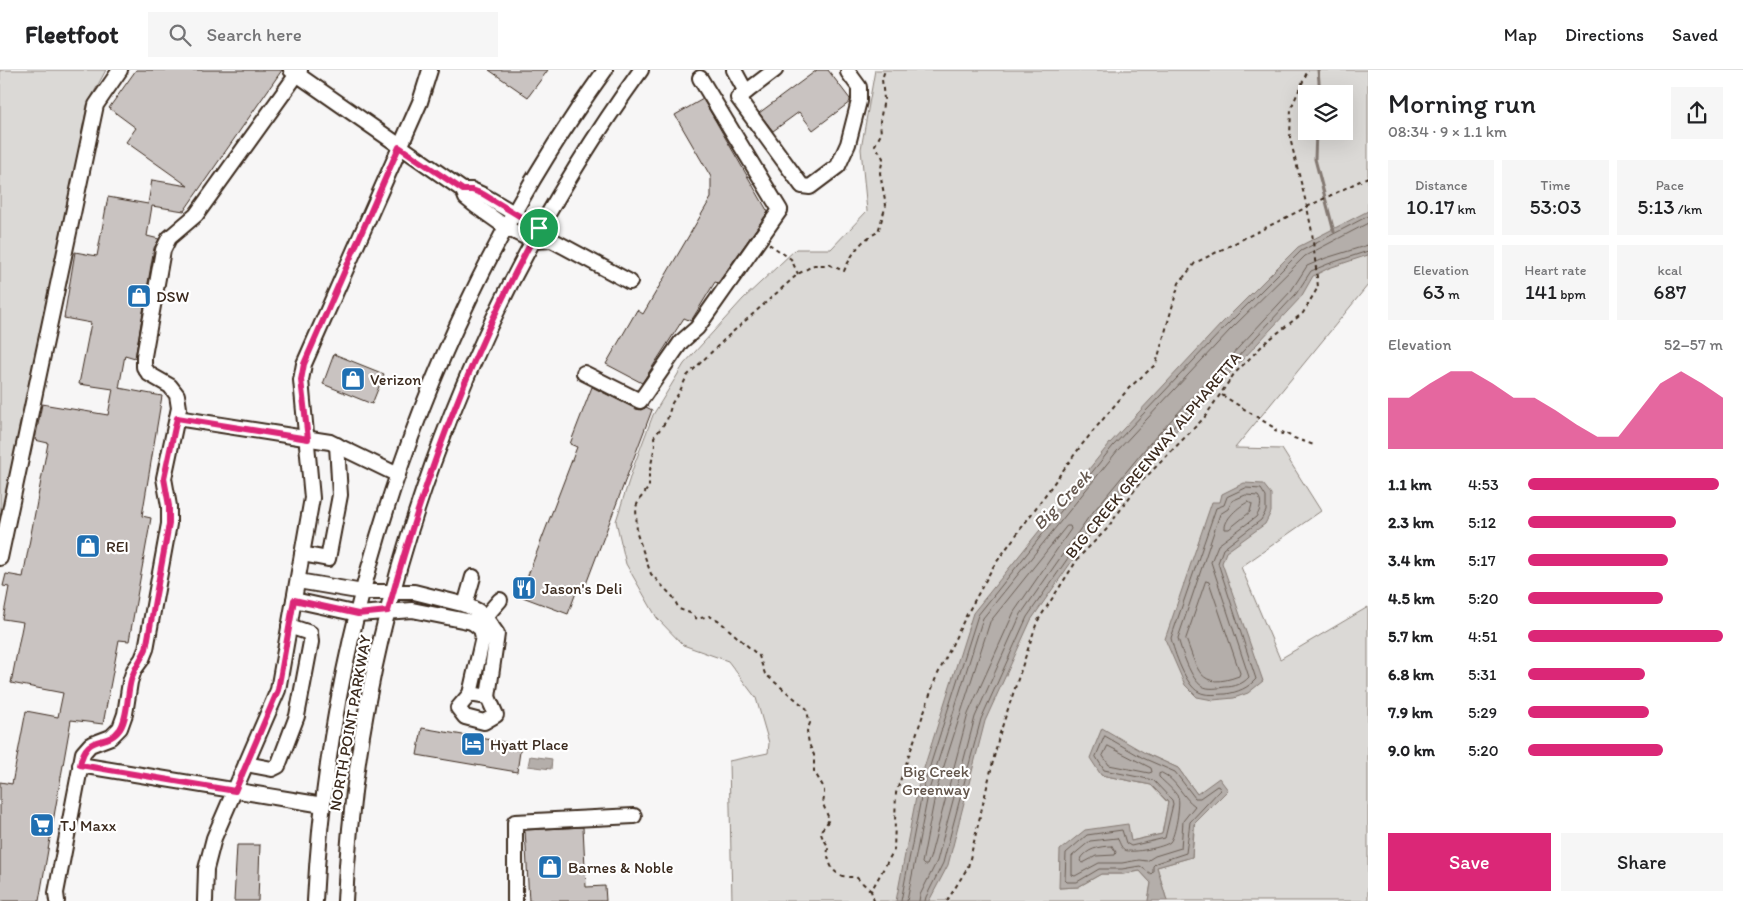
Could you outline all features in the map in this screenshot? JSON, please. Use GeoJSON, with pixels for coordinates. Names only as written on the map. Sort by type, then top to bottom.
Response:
{"type":"FeatureCollection","features":[{"type":"Feature","properties":{"kind":"street"},"geometry":{"type":"LineString","coordinates":[[0,558],[96,105],[120,70]]}},
{"type":"Feature","properties":{"kind":"street"},"geometry":{"type":"LineString","coordinates":[[205,901],[206,869],[214,838],[278,690],[312,498],[301,380],[304,364],[420,102],[430,70]]}},
{"type":"Feature","properties":{"kind":"street","name":"NORTH POINT PARKWAY"},"geometry":{"type":"LineString","coordinates":[[315,901],[323,805],[334,725],[363,592],[398,475],[421,412],[445,355],[487,264],[573,116],[605,70]]}},
{"type":"Feature","properties":{"kind":"street","name":"NORTH POINT PARKWAY"},"geometry":{"type":"LineString","coordinates":[[344,901],[357,768],[371,690],[393,592],[426,484],[458,397],[490,326],[536,235],[598,131],[640,70]]}},
{"type":"Feature","properties":{"kind":"street"},"geometry":{"type":"LineString","coordinates":[[734,70],[746,92]]}},
{"type":"Feature","properties":{"kind":"street"},"geometry":{"type":"LineString","coordinates":[[775,70],[738,98],[802,186],[810,187],[838,166],[848,144],[859,101],[859,86],[855,71]]}},
{"type":"Feature","properties":{"kind":"street"},"geometry":{"type":"LineString","coordinates":[[57,901],[56,893],[83,753],[90,745],[111,737],[120,728],[130,682],[134,670],[146,649],[169,524],[169,506],[164,478],[179,408],[177,395],[170,386],[149,374],[144,368],[144,356],[163,250],[170,238],[196,215],[296,72],[399,147],[463,190],[477,192],[515,213],[536,235]]}},
{"type":"Feature","properties":{"kind":"street"},"geometry":{"type":"LineString","coordinates":[[584,373],[640,401],[681,342],[697,328],[780,210],[700,78]]}},
{"type":"Feature","properties":{"kind":"street"},"geometry":{"type":"LineString","coordinates":[[463,190],[466,198],[507,228],[552,240],[630,282]]}},
{"type":"Feature","properties":{"kind":"street"},"geometry":{"type":"LineString","coordinates":[[177,418],[330,442],[398,475]]}},
{"type":"Feature","properties":{"kind":"street"},"geometry":{"type":"LineString","coordinates":[[302,554],[328,559],[340,495],[337,445]]}},
{"type":"Feature","properties":{"kind":"street"},"geometry":{"type":"LineString","coordinates":[[464,605],[474,577]]}},
{"type":"Feature","properties":{"kind":"street"},"geometry":{"type":"LineString","coordinates":[[294,600],[358,614],[412,610],[472,622],[481,629],[483,637],[470,694],[458,708],[465,717],[484,722],[496,715],[488,697],[497,634],[485,617],[478,611],[464,605],[414,592],[363,592],[298,581]]}},
{"type":"Feature","properties":{"kind":"street"},"geometry":{"type":"LineString","coordinates":[[472,622],[485,617],[500,600]]}},
{"type":"Feature","properties":{"kind":"street"},"geometry":{"type":"LineString","coordinates":[[246,764],[272,769],[278,766],[297,716],[311,642],[310,632],[289,626]]}},
{"type":"Feature","properties":{"kind":"street"},"geometry":{"type":"LineString","coordinates":[[470,694],[488,697]]}},
{"type":"Feature","properties":{"kind":"street"},"geometry":{"type":"LineString","coordinates":[[80,765],[323,805]]}},
{"type":"Feature","properties":{"kind":"street"},"geometry":{"type":"LineString","coordinates":[[515,901],[515,822],[634,816]]}},
{"type":"Feature","properties":{"kind":"path"},"geometry":{"type":"LineString","coordinates":[[874,901],[871,891],[856,876],[840,876],[830,862],[827,854],[828,848],[820,835],[821,830],[829,819],[823,804],[824,788],[814,771],[814,755],[809,744],[807,731],[810,723],[806,708],[765,674],[759,656],[718,620],[709,616],[697,620],[690,613],[679,610],[674,597],[651,574],[637,534],[636,507],[649,488],[649,474],[655,445],[654,437],[667,420],[672,403],[680,393],[687,376],[798,274],[814,265],[830,265],[844,271],[855,250],[870,235],[878,232],[886,205],[880,173],[883,158],[875,145],[881,134],[880,121],[884,99],[882,79],[885,70]]}},
{"type":"Feature","properties":{"kind":"path","name":"BIG CREEK GREENWAY ALPHARETTA"},"geometry":{"type":"LineString","coordinates":[[947,901],[968,866],[999,736],[1036,622],[1079,557],[1106,530],[1139,484],[1204,418],[1234,374],[1266,342],[1303,313],[1318,287],[1312,232],[1290,138],[1291,108],[1308,70]]}},
{"type":"Feature","properties":{"kind":"path"},"geometry":{"type":"LineString","coordinates":[[871,891],[894,850],[896,793],[935,680],[966,616],[993,567],[1080,447],[1129,388],[1156,364],[1180,283],[1194,263],[1368,177]]}},
{"type":"Feature","properties":{"kind":"path"},"geometry":{"type":"LineString","coordinates":[[760,238],[791,259],[798,274]]}},
{"type":"Feature","properties":{"kind":"path"},"geometry":{"type":"LineString","coordinates":[[1221,395],[1276,429],[1275,431],[1314,445]]}},
{"type":"Feature","properties":{"kind":"green space"},"geometry":{"type":"Polygon","coordinates":[[[0,70],[106,70],[87,105],[77,162],[0,535],[0,70]]]}},
{"type":"Feature","properties":{"kind":"green space","name":"Big Creek Greenway"},"geometry":{"type":"Polygon","coordinates":[[[875,70],[1368,70],[1368,285],[1235,448],[1282,449],[1321,511],[1241,567],[1280,659],[1368,607],[1368,901],[1167,901],[1157,867],[1192,857],[1197,794],[1178,768],[1145,753],[1101,775],[1151,785],[1168,803],[1162,834],[1131,841],[1059,888],[1078,887],[1101,874],[1123,874],[1140,871],[1151,883],[1148,901],[732,901],[729,761],[768,753],[769,743],[756,698],[728,661],[683,645],[657,618],[626,564],[616,521],[653,415],[684,364],[743,299],[796,249],[831,249],[867,211],[861,149],[875,70]]]}},
{"type":"Feature","properties":{"kind":"water"},"geometry":{"type":"Polygon","coordinates":[[[1368,211],[1368,255],[1329,268],[1313,276],[1301,297],[1158,450],[1097,525],[1031,620],[985,721],[948,865],[929,901],[896,901],[918,787],[973,613],[1110,443],[1222,323],[1298,247],[1368,211]]]}},
{"type":"Feature","properties":{"kind":"water"},"geometry":{"type":"Polygon","coordinates":[[[1244,483],[1263,484],[1271,494],[1271,512],[1265,524],[1226,552],[1222,563],[1263,681],[1248,693],[1234,698],[1213,700],[1197,697],[1185,685],[1165,639],[1212,502],[1220,502],[1222,494],[1244,483]]]}},
{"type":"Feature","properties":{"kind":"water"},"geometry":{"type":"Polygon","coordinates":[[[1102,728],[1145,753],[1178,768],[1197,794],[1219,778],[1228,790],[1194,824],[1192,857],[1157,867],[1167,901],[1148,901],[1151,883],[1140,871],[1123,874],[1101,874],[1078,887],[1059,888],[1060,850],[1085,830],[1128,824],[1131,841],[1162,834],[1168,802],[1151,785],[1101,775],[1090,758],[1102,728]]]}},
{"type":"Feature","properties":{"kind":"water"},"geometry":{"type":"Polygon","coordinates":[[[530,756],[552,759],[551,769],[528,766],[530,756]]]}},
{"type":"Feature","properties":{"kind":"building"},"geometry":{"type":"Polygon","coordinates":[[[136,70],[282,70],[184,211],[152,206],[147,236],[159,239],[154,248],[135,358],[125,355],[119,388],[162,396],[142,516],[151,518],[129,641],[119,640],[103,724],[71,720],[39,901],[0,901],[0,782],[12,784],[26,711],[58,717],[63,693],[11,683],[23,622],[3,619],[9,587],[3,586],[6,574],[23,577],[48,443],[35,440],[42,404],[108,415],[113,389],[79,384],[91,323],[64,318],[75,252],[97,256],[108,197],[148,204],[152,180],[188,186],[126,142],[136,128],[109,108],[136,70]]]}},
{"type":"Feature","properties":{"kind":"building"},"geometry":{"type":"Polygon","coordinates":[[[489,70],[548,70],[528,97],[489,70]]]}},
{"type":"Feature","properties":{"kind":"building"},"geometry":{"type":"Polygon","coordinates":[[[817,70],[828,70],[850,99],[850,102],[813,130],[799,112],[773,131],[759,113],[817,70]]]}},
{"type":"Feature","properties":{"kind":"building"},"geometry":{"type":"Polygon","coordinates":[[[703,99],[768,212],[718,283],[715,282],[691,321],[684,318],[642,383],[606,364],[637,310],[643,314],[711,198],[711,177],[675,115],[703,99]]]}},
{"type":"Feature","properties":{"kind":"building","name":"Verizon"},"geometry":{"type":"Polygon","coordinates":[[[334,354],[384,374],[372,404],[323,384],[334,354]]]}},
{"type":"Feature","properties":{"kind":"building"},"geometry":{"type":"Polygon","coordinates":[[[592,387],[636,409],[641,410],[646,407],[652,410],[583,592],[577,590],[568,614],[520,596],[577,447],[570,444],[592,387]]]}},
{"type":"Feature","properties":{"kind":"building"},"geometry":{"type":"Polygon","coordinates":[[[422,728],[521,745],[517,772],[417,755],[422,728]]]}},
{"type":"Feature","properties":{"kind":"building"},"geometry":{"type":"Polygon","coordinates":[[[583,827],[586,887],[605,886],[606,901],[529,901],[525,830],[583,827]]]}},
{"type":"Feature","properties":{"kind":"building"},"geometry":{"type":"Polygon","coordinates":[[[237,845],[260,845],[258,901],[234,901],[237,845]]]}},
{"type":"Feature","properties":{"kind":"waterway"},"geometry":{"type":"LineString","coordinates":[[1318,70],[1319,85]]}},
{"type":"Feature","properties":{"kind":"waterway"},"geometry":{"type":"LineString","coordinates":[[1316,140],[1315,159],[1334,232]]}},
{"type":"Feature","properties":{"kind":"place","name":"DSW"},"geometry":{"type":"Point","coordinates":[139,296]}},
{"type":"Feature","properties":{"kind":"place","name":"Verizon"},"geometry":{"type":"Point","coordinates":[353,379]}},
{"type":"Feature","properties":{"kind":"place","name":"REI"},"geometry":{"type":"Point","coordinates":[88,546]}},
{"type":"Feature","properties":{"kind":"place","name":"Jason's Deli"},"geometry":{"type":"Point","coordinates":[524,588]}},
{"type":"Feature","properties":{"kind":"place","name":"Hyatt Place"},"geometry":{"type":"Point","coordinates":[473,744]}},
{"type":"Feature","properties":{"kind":"place","name":"TJ Maxx"},"geometry":{"type":"Point","coordinates":[42,825]}},
{"type":"Feature","properties":{"kind":"place","name":"Barnes & Noble"},"geometry":{"type":"Point","coordinates":[550,867]}},
{"type":"Feature","properties":{"kind":"route"},"geometry":{"type":"LineString","coordinates":[[399,147],[463,190],[472,190],[483,194],[539,228],[513,277],[458,397],[411,529],[388,611],[358,614],[294,600],[278,690],[235,791],[80,765],[83,753],[90,745],[111,737],[120,728],[130,682],[134,670],[146,649],[169,524],[169,506],[164,478],[177,418],[308,439],[301,380],[304,364],[399,147]]}},
{"type":"Feature","properties":{"kind":"water label","name":"Big Creek"},"geometry":{"type":"Point","coordinates":[1062,500]}}]}
